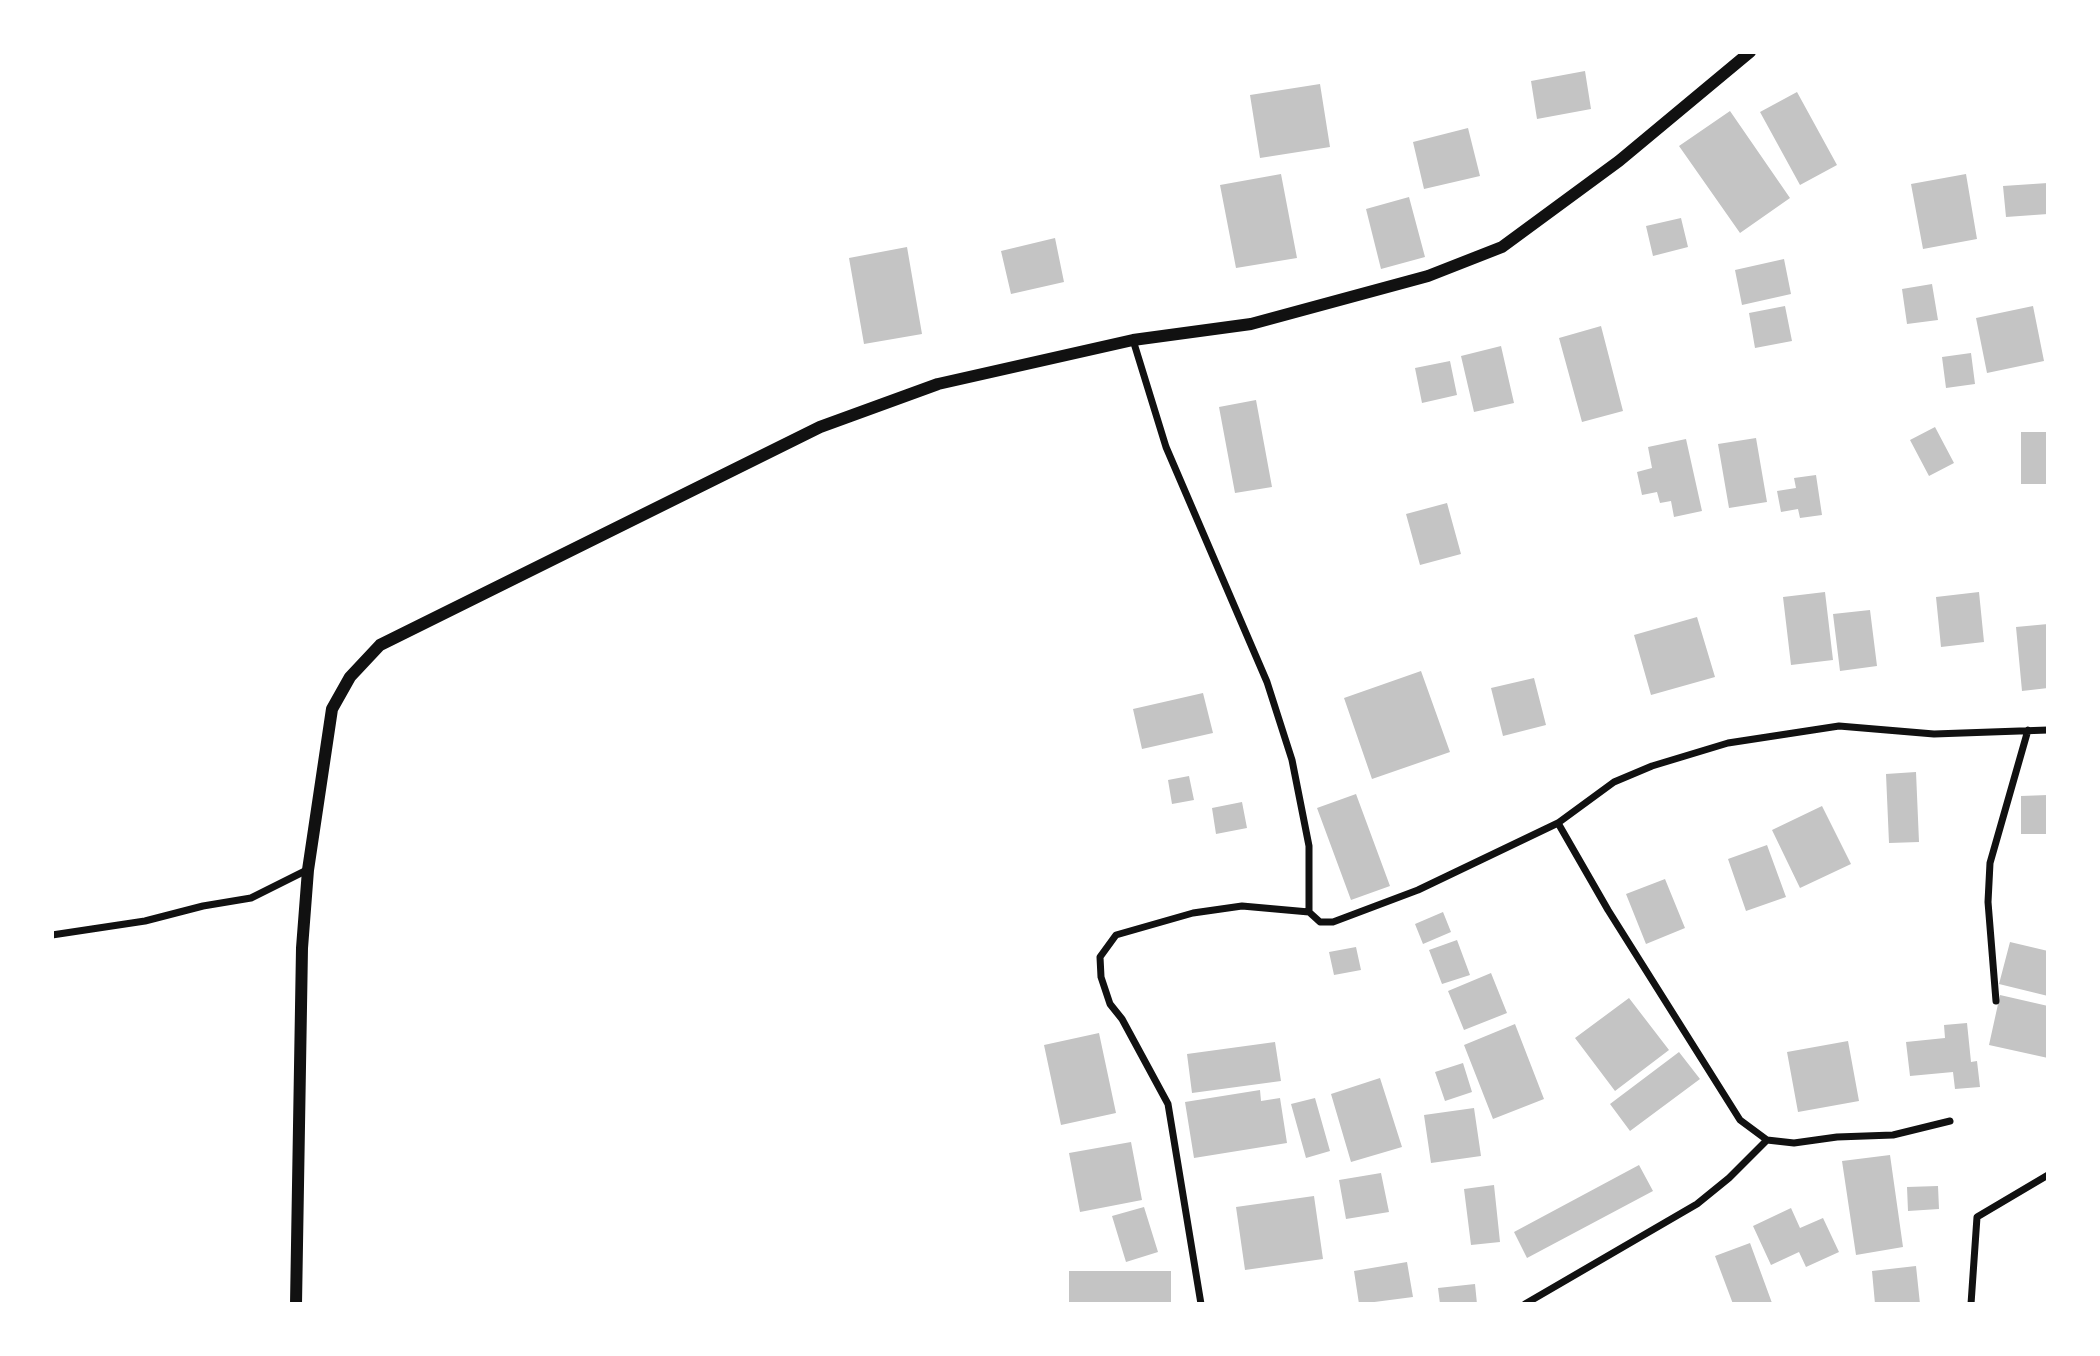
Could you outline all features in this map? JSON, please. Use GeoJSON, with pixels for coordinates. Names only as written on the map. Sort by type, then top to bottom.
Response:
{"type":"FeatureCollection","features":[{"type":"Feature","properties":{"kind":"street"},"geometry":{"type":"LineString","coordinates":[[296,1304],[302,948],[308,870],[332,709],[350,677],[380,645],[820,426],[939,384],[1133,340],[1264,320],[1428,276],[1502,247],[1619,161],[1750,52]]}},
{"type":"Feature","properties":{"kind":"street"},"geometry":{"type":"LineString","coordinates":[[1133,340],[1166,447],[1267,682],[1292,760],[1309,846],[1309,912]]}},
{"type":"Feature","properties":{"kind":"street"},"geometry":{"type":"LineString","coordinates":[[1201,1304],[1168,1104],[1122,1020],[1110,1004],[1101,977],[1100,957],[1116,935],[1194,913],[1241,906],[1309,912],[1320,922],[1333,922],[1353,916],[1418,890],[1558,823],[1614,782],[1652,766],[1728,743],[1839,726],[1934,734],[2048,730]]}},
{"type":"Feature","properties":{"kind":"street"},"geometry":{"type":"LineString","coordinates":[[1996,1001],[1987,902],[1990,863],[2028,730]]}},
{"type":"Feature","properties":{"kind":"street"},"geometry":{"type":"LineString","coordinates":[[1558,823],[1615,922],[1740,1119],[1767,1140],[1794,1143],[1837,1137],[1894,1135],[1950,1121]]}},
{"type":"Feature","properties":{"kind":"street"},"geometry":{"type":"LineString","coordinates":[[52,935],[145,920],[251,898],[308,870]]}},
{"type":"Feature","properties":{"kind":"street"},"geometry":{"type":"LineString","coordinates":[[1525,1304],[1697,1204],[1729,1178],[1767,1140]]}},
{"type":"Feature","properties":{"kind":"street"},"geometry":{"type":"LineString","coordinates":[[1971,1304],[1977,1216],[2048,1175]]}},
{"type":"Feature","properties":{"kind":"building"},"geometry":{"type":"Polygon","coordinates":[[[1585,71],[1591,109],[1537,119],[1531,81],[1585,71]]]}},
{"type":"Feature","properties":{"kind":"building"},"geometry":{"type":"Polygon","coordinates":[[[1320,84],[1330,147],[1260,158],[1250,95],[1320,84]]]}},
{"type":"Feature","properties":{"kind":"building"},"geometry":{"type":"Polygon","coordinates":[[[1797,92],[1837,165],[1800,185],[1760,112],[1797,92]]]}},
{"type":"Feature","properties":{"kind":"building"},"geometry":{"type":"Polygon","coordinates":[[[1730,111],[1790,198],[1740,233],[1679,146],[1730,111]]]}},
{"type":"Feature","properties":{"kind":"building"},"geometry":{"type":"Polygon","coordinates":[[[1468,128],[1480,176],[1424,189],[1413,142],[1468,128]]]}},
{"type":"Feature","properties":{"kind":"building"},"geometry":{"type":"Polygon","coordinates":[[[1281,174],[1297,258],[1236,268],[1220,185],[1281,174]]]}},
{"type":"Feature","properties":{"kind":"building"},"geometry":{"type":"Polygon","coordinates":[[[1966,174],[1977,239],[1923,249],[1911,184],[1966,174]]]}},
{"type":"Feature","properties":{"kind":"building"},"geometry":{"type":"Polygon","coordinates":[[[2048,183],[2048,214],[2006,217],[2003,186],[2048,183]]]}},
{"type":"Feature","properties":{"kind":"building"},"geometry":{"type":"Polygon","coordinates":[[[1409,197],[1425,257],[1381,269],[1366,209],[1409,197]]]}},
{"type":"Feature","properties":{"kind":"building"},"geometry":{"type":"Polygon","coordinates":[[[1681,218],[1688,247],[1653,256],[1646,226],[1681,218]]]}},
{"type":"Feature","properties":{"kind":"building"},"geometry":{"type":"Polygon","coordinates":[[[1055,238],[1064,282],[1011,294],[1001,251],[1055,238]]]}},
{"type":"Feature","properties":{"kind":"building"},"geometry":{"type":"Polygon","coordinates":[[[907,247],[922,334],[864,344],[849,258],[907,247]]]}},
{"type":"Feature","properties":{"kind":"building"},"geometry":{"type":"Polygon","coordinates":[[[1784,259],[1791,294],[1742,305],[1735,270],[1784,259]]]}},
{"type":"Feature","properties":{"kind":"building"},"geometry":{"type":"Polygon","coordinates":[[[1932,284],[1938,320],[1907,324],[1902,289],[1932,284]]]}},
{"type":"Feature","properties":{"kind":"building"},"geometry":{"type":"Polygon","coordinates":[[[1785,306],[1792,341],[1755,348],[1749,313],[1785,306]]]}},
{"type":"Feature","properties":{"kind":"building"},"geometry":{"type":"Polygon","coordinates":[[[2033,306],[2044,361],[1987,373],[1976,318],[2033,306]]]}},
{"type":"Feature","properties":{"kind":"building"},"geometry":{"type":"Polygon","coordinates":[[[1601,326],[1623,411],[1582,422],[1559,338],[1601,326]]]}},
{"type":"Feature","properties":{"kind":"building"},"geometry":{"type":"Polygon","coordinates":[[[1501,346],[1514,403],[1474,412],[1461,356],[1501,346]]]}},
{"type":"Feature","properties":{"kind":"building"},"geometry":{"type":"Polygon","coordinates":[[[1971,353],[1975,384],[1946,388],[1942,357],[1971,353]]]}},
{"type":"Feature","properties":{"kind":"building"},"geometry":{"type":"Polygon","coordinates":[[[1450,361],[1457,395],[1422,403],[1415,368],[1450,361]]]}},
{"type":"Feature","properties":{"kind":"building"},"geometry":{"type":"Polygon","coordinates":[[[1256,400],[1272,487],[1235,493],[1219,407],[1256,400]]]}},
{"type":"Feature","properties":{"kind":"building"},"geometry":{"type":"Polygon","coordinates":[[[1935,427],[1954,463],[1929,476],[1910,440],[1935,427]]]}},
{"type":"Feature","properties":{"kind":"building"},"geometry":{"type":"Polygon","coordinates":[[[2021,432],[2048,432],[2048,484],[2021,484],[2021,432]]]}},
{"type":"Feature","properties":{"kind":"building"},"geometry":{"type":"Polygon","coordinates":[[[1756,438],[1767,502],[1729,508],[1718,444],[1756,438]]]}},
{"type":"Feature","properties":{"kind":"building"},"geometry":{"type":"Polygon","coordinates":[[[1686,439],[1702,511],[1674,517],[1671,501],[1660,503],[1657,492],[1642,495],[1637,472],[1652,468],[1648,447],[1686,439]]]}},
{"type":"Feature","properties":{"kind":"building"},"geometry":{"type":"Polygon","coordinates":[[[1816,475],[1822,515],[1800,518],[1798,509],[1781,512],[1777,491],[1796,488],[1794,478],[1816,475]]]}},
{"type":"Feature","properties":{"kind":"building"},"geometry":{"type":"Polygon","coordinates":[[[1447,503],[1461,554],[1420,565],[1406,514],[1447,503]]]}},
{"type":"Feature","properties":{"kind":"building"},"geometry":{"type":"Polygon","coordinates":[[[1825,592],[1833,660],[1791,665],[1783,597],[1825,592]]]}},
{"type":"Feature","properties":{"kind":"building"},"geometry":{"type":"Polygon","coordinates":[[[1979,592],[1984,642],[1941,647],[1936,597],[1979,592]]]}},
{"type":"Feature","properties":{"kind":"building"},"geometry":{"type":"Polygon","coordinates":[[[1870,610],[1877,666],[1840,671],[1833,614],[1870,610]]]}},
{"type":"Feature","properties":{"kind":"building"},"geometry":{"type":"Polygon","coordinates":[[[1697,617],[1715,677],[1651,695],[1634,635],[1697,617]]]}},
{"type":"Feature","properties":{"kind":"building"},"geometry":{"type":"Polygon","coordinates":[[[2048,624],[2048,688],[2022,691],[2016,627],[2048,624]]]}},
{"type":"Feature","properties":{"kind":"building"},"geometry":{"type":"Polygon","coordinates":[[[1421,671],[1450,752],[1372,779],[1344,698],[1421,671]]]}},
{"type":"Feature","properties":{"kind":"building"},"geometry":{"type":"Polygon","coordinates":[[[1534,678],[1546,725],[1503,736],[1491,688],[1534,678]]]}},
{"type":"Feature","properties":{"kind":"building"},"geometry":{"type":"Polygon","coordinates":[[[1203,693],[1213,733],[1142,749],[1133,709],[1203,693]]]}},
{"type":"Feature","properties":{"kind":"building"},"geometry":{"type":"Polygon","coordinates":[[[1916,772],[1919,842],[1889,843],[1886,774],[1916,772]]]}},
{"type":"Feature","properties":{"kind":"building"},"geometry":{"type":"Polygon","coordinates":[[[1189,776],[1194,800],[1172,804],[1168,780],[1189,776]]]}},
{"type":"Feature","properties":{"kind":"building"},"geometry":{"type":"Polygon","coordinates":[[[1356,794],[1390,886],[1351,900],[1317,808],[1356,794]]]}},
{"type":"Feature","properties":{"kind":"building"},"geometry":{"type":"Polygon","coordinates":[[[2048,795],[2048,834],[2021,834],[2021,796],[2048,795]]]}},
{"type":"Feature","properties":{"kind":"building"},"geometry":{"type":"Polygon","coordinates":[[[1242,802],[1247,828],[1216,834],[1212,808],[1242,802]]]}},
{"type":"Feature","properties":{"kind":"building"},"geometry":{"type":"Polygon","coordinates":[[[1822,806],[1851,864],[1800,888],[1772,830],[1822,806]]]}},
{"type":"Feature","properties":{"kind":"building"},"geometry":{"type":"Polygon","coordinates":[[[1767,845],[1786,897],[1746,911],[1728,859],[1767,845]]]}},
{"type":"Feature","properties":{"kind":"building"},"geometry":{"type":"Polygon","coordinates":[[[1665,879],[1685,928],[1646,944],[1626,894],[1665,879]]]}},
{"type":"Feature","properties":{"kind":"building"},"geometry":{"type":"Polygon","coordinates":[[[1443,912],[1451,932],[1423,944],[1415,924],[1443,912]]]}},
{"type":"Feature","properties":{"kind":"building"},"geometry":{"type":"Polygon","coordinates":[[[1457,940],[1470,975],[1442,984],[1429,950],[1457,940]]]}},
{"type":"Feature","properties":{"kind":"building"},"geometry":{"type":"Polygon","coordinates":[[[2010,942],[2048,951],[2048,996],[1999,984],[2010,942]]]}},
{"type":"Feature","properties":{"kind":"building"},"geometry":{"type":"Polygon","coordinates":[[[1356,947],[1361,970],[1334,975],[1329,952],[1356,947]]]}},
{"type":"Feature","properties":{"kind":"building"},"geometry":{"type":"Polygon","coordinates":[[[1491,973],[1507,1013],[1464,1030],[1448,991],[1491,973]]]}},
{"type":"Feature","properties":{"kind":"building"},"geometry":{"type":"Polygon","coordinates":[[[2000,995],[2048,1006],[2048,1058],[1989,1045],[2000,995]]]}},
{"type":"Feature","properties":{"kind":"building"},"geometry":{"type":"Polygon","coordinates":[[[1629,998],[1669,1050],[1615,1091],[1575,1038],[1629,998]]]}},
{"type":"Feature","properties":{"kind":"building"},"geometry":{"type":"Polygon","coordinates":[[[1967,1023],[1971,1062],[1977,1061],[1980,1087],[1955,1089],[1953,1072],[1910,1076],[1906,1042],[1945,1038],[1944,1025],[1967,1023]]]}},
{"type":"Feature","properties":{"kind":"building"},"geometry":{"type":"Polygon","coordinates":[[[1515,1024],[1544,1099],[1493,1119],[1464,1045],[1515,1024]]]}},
{"type":"Feature","properties":{"kind":"building"},"geometry":{"type":"Polygon","coordinates":[[[1099,1033],[1116,1113],[1061,1125],[1044,1045],[1099,1033]]]}},
{"type":"Feature","properties":{"kind":"building"},"geometry":{"type":"Polygon","coordinates":[[[1848,1041],[1859,1101],[1798,1112],[1787,1052],[1848,1041]]]}},
{"type":"Feature","properties":{"kind":"building"},"geometry":{"type":"Polygon","coordinates":[[[1275,1042],[1281,1081],[1192,1093],[1187,1054],[1275,1042]]]}},
{"type":"Feature","properties":{"kind":"building"},"geometry":{"type":"Polygon","coordinates":[[[1679,1052],[1700,1079],[1630,1131],[1610,1104],[1679,1052]]]}},
{"type":"Feature","properties":{"kind":"building"},"geometry":{"type":"Polygon","coordinates":[[[1463,1063],[1472,1092],[1445,1101],[1435,1072],[1463,1063]]]}},
{"type":"Feature","properties":{"kind":"building"},"geometry":{"type":"Polygon","coordinates":[[[1380,1078],[1402,1147],[1351,1162],[1331,1094],[1380,1078]]]}},
{"type":"Feature","properties":{"kind":"building"},"geometry":{"type":"Polygon","coordinates":[[[1260,1090],[1261,1101],[1280,1098],[1287,1143],[1194,1158],[1185,1102],[1260,1090]]]}},
{"type":"Feature","properties":{"kind":"building"},"geometry":{"type":"Polygon","coordinates":[[[1315,1098],[1330,1151],[1306,1158],[1291,1104],[1315,1098]]]}},
{"type":"Feature","properties":{"kind":"building"},"geometry":{"type":"Polygon","coordinates":[[[1474,1108],[1481,1156],[1431,1163],[1424,1115],[1474,1108]]]}},
{"type":"Feature","properties":{"kind":"building"},"geometry":{"type":"Polygon","coordinates":[[[1131,1142],[1142,1200],[1080,1212],[1069,1153],[1131,1142]]]}},
{"type":"Feature","properties":{"kind":"building"},"geometry":{"type":"Polygon","coordinates":[[[1890,1155],[1903,1247],[1856,1255],[1842,1161],[1890,1155]]]}},
{"type":"Feature","properties":{"kind":"building"},"geometry":{"type":"Polygon","coordinates":[[[1639,1165],[1653,1191],[1527,1258],[1514,1232],[1639,1165]]]}},
{"type":"Feature","properties":{"kind":"building"},"geometry":{"type":"Polygon","coordinates":[[[1381,1173],[1389,1212],[1346,1219],[1339,1180],[1381,1173]]]}},
{"type":"Feature","properties":{"kind":"building"},"geometry":{"type":"Polygon","coordinates":[[[1494,1185],[1500,1242],[1471,1245],[1464,1189],[1494,1185]]]}},
{"type":"Feature","properties":{"kind":"building"},"geometry":{"type":"Polygon","coordinates":[[[1938,1186],[1939,1209],[1908,1211],[1907,1187],[1938,1186]]]}},
{"type":"Feature","properties":{"kind":"building"},"geometry":{"type":"Polygon","coordinates":[[[1314,1196],[1323,1259],[1245,1270],[1236,1207],[1314,1196]]]}},
{"type":"Feature","properties":{"kind":"building"},"geometry":{"type":"Polygon","coordinates":[[[1144,1207],[1158,1252],[1126,1262],[1112,1216],[1144,1207]]]}},
{"type":"Feature","properties":{"kind":"building"},"geometry":{"type":"Polygon","coordinates":[[[1791,1208],[1800,1228],[1823,1218],[1839,1252],[1806,1267],[1799,1252],[1771,1265],[1753,1226],[1791,1208]]]}},
{"type":"Feature","properties":{"kind":"building"},"geometry":{"type":"Polygon","coordinates":[[[1750,1243],[1772,1303],[1733,1304],[1715,1256],[1750,1243]]]}},
{"type":"Feature","properties":{"kind":"building"},"geometry":{"type":"Polygon","coordinates":[[[1407,1262],[1413,1297],[1359,1304],[1354,1271],[1407,1262]]]}},
{"type":"Feature","properties":{"kind":"building"},"geometry":{"type":"Polygon","coordinates":[[[1916,1266],[1920,1304],[1875,1304],[1872,1271],[1916,1266]]]}},
{"type":"Feature","properties":{"kind":"building"},"geometry":{"type":"Polygon","coordinates":[[[1069,1271],[1171,1271],[1171,1304],[1069,1304],[1069,1271]]]}},
{"type":"Feature","properties":{"kind":"building"},"geometry":{"type":"Polygon","coordinates":[[[1475,1284],[1477,1304],[1440,1304],[1438,1288],[1475,1284]]]}}]}
